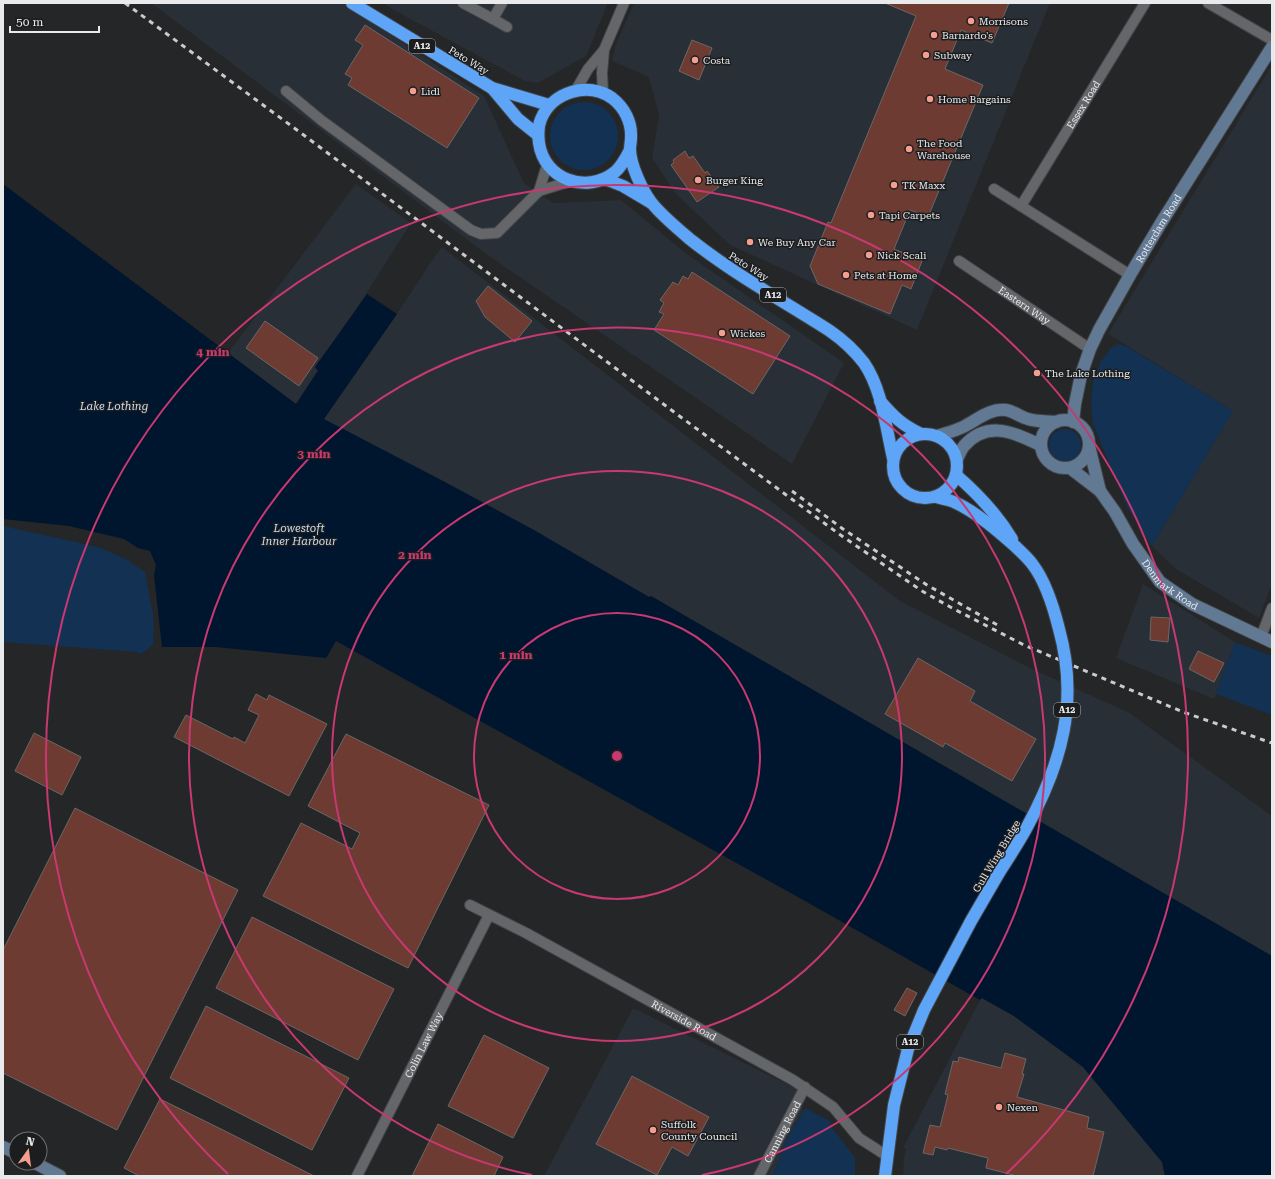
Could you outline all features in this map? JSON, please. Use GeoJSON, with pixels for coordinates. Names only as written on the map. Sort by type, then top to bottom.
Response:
{"type":"FeatureCollection","features":[{"type":"Feature","properties":{"kind":"highway","name":"Peto Way"},"geometry":{"type":"LineString","coordinates":[[352,3],[492,88],[549,105]]}},
{"type":"Feature","properties":{"kind":"highway","name":"Peto Way"},"geometry":{"type":"LineString","coordinates":[[492,88],[518,119],[538,135]]}},
{"type":"Feature","properties":{"kind":"highway"},"geometry":{"type":"LineString","coordinates":[[576,90],[590,90],[603,93],[612,98],[626,115],[631,127],[632,139],[630,150],[624,162],[616,172],[605,179],[594,182],[582,183],[571,181],[558,175],[547,165],[540,150],[538,135],[541,119],[549,105],[561,96],[576,90]]}},
{"type":"Feature","properties":{"kind":"highway","name":"Peto Way"},"geometry":{"type":"LineString","coordinates":[[630,150],[635,172],[651,202],[676,228],[714,258],[830,331],[842,340],[864,364],[872,378],[880,400],[893,458]]}},
{"type":"Feature","properties":{"kind":"highway","name":"Peto Way"},"geometry":{"type":"LineString","coordinates":[[605,179],[623,186],[651,202]]}},
{"type":"Feature","properties":{"kind":"highway","name":"Peto Way"},"geometry":{"type":"LineString","coordinates":[[880,400],[896,419],[921,434]]}},
{"type":"Feature","properties":{"kind":"highway"},"geometry":{"type":"LineString","coordinates":[[921,434],[937,436],[946,442],[953,450],[957,459],[958,467],[952,485],[945,492],[936,497],[926,499],[916,498],[907,494],[899,487],[894,478],[892,468],[893,458],[897,449],[903,442],[911,437],[921,434]]}},
{"type":"Feature","properties":{"kind":"highway","name":"A12"},"geometry":{"type":"LineString","coordinates":[[956,475],[972,488],[1003,524],[1016,547]]}},
{"type":"Feature","properties":{"kind":"highway","name":"A12"},"geometry":{"type":"LineString","coordinates":[[936,497],[953,501],[967,509],[998,531],[1016,547]]}},
{"type":"Feature","properties":{"kind":"highway","name":"Gull Wing Bridge"},"geometry":{"type":"LineString","coordinates":[[885,1176],[894,1104],[908,1049],[924,1010],[971,921],[1028,827],[1051,774],[1059,753],[1064,733],[1068,685],[1064,645],[1055,612],[1044,586],[1033,566],[1016,547]]}},
{"type":"Feature","properties":{"kind":"street"},"geometry":{"type":"LineString","coordinates":[[463,3],[507,27]]}},
{"type":"Feature","properties":{"kind":"street"},"geometry":{"type":"LineString","coordinates":[[493,19],[502,3]]}},
{"type":"Feature","properties":{"kind":"street"},"geometry":{"type":"LineString","coordinates":[[576,90],[588,69],[604,50],[624,3]]}},
{"type":"Feature","properties":{"kind":"street","name":"Essex Road"},"geometry":{"type":"LineString","coordinates":[[1021,206],[1145,3]]}},
{"type":"Feature","properties":{"kind":"street"},"geometry":{"type":"LineString","coordinates":[[1208,3],[1272,40]]}},
{"type":"Feature","properties":{"kind":"street","name":"Rotterdam Road"},"geometry":{"type":"LineString","coordinates":[[1073,422],[1081,375],[1090,349],[1130,275],[1161,223],[1272,47]]}},
{"type":"Feature","properties":{"kind":"street"},"geometry":{"type":"LineString","coordinates":[[603,93],[602,73],[604,50]]}},
{"type":"Feature","properties":{"kind":"street"},"geometry":{"type":"LineString","coordinates":[[286,91],[321,120],[471,230],[481,234],[497,233],[539,191],[571,181]]}},
{"type":"Feature","properties":{"kind":"street"},"geometry":{"type":"LineString","coordinates":[[539,191],[547,165]]}},
{"type":"Feature","properties":{"kind":"street"},"geometry":{"type":"LineString","coordinates":[[994,189],[1130,275]]}},
{"type":"Feature","properties":{"kind":"street","name":"Eastern Way"},"geometry":{"type":"LineString","coordinates":[[959,261],[1090,349]]}},
{"type":"Feature","properties":{"kind":"street"},"geometry":{"type":"LineString","coordinates":[[937,436],[961,428],[985,414],[994,411],[1005,410],[1028,419],[1056,422]]}},
{"type":"Feature","properties":{"kind":"street"},"geometry":{"type":"LineString","coordinates":[[1064,420],[1073,422],[1085,431],[1088,438],[1089,445],[1083,460],[1070,468],[1053,466],[1046,460],[1042,453],[1040,445],[1042,435],[1048,427],[1056,422],[1064,420]]}},
{"type":"Feature","properties":{"kind":"street"},"geometry":{"type":"LineString","coordinates":[[957,459],[964,447],[976,436],[986,432],[1001,430],[1010,432],[1040,445]]}},
{"type":"Feature","properties":{"kind":"street","name":"Denmark Road"},"geometry":{"type":"LineString","coordinates":[[1089,445],[1100,491]]}},
{"type":"Feature","properties":{"kind":"street","name":"Denmark Road"},"geometry":{"type":"LineString","coordinates":[[1070,468],[1100,491],[1115,512],[1133,544],[1160,582],[1192,604],[1267,640]]}},
{"type":"Feature","properties":{"kind":"street"},"geometry":{"type":"LineString","coordinates":[[1267,640],[1272,608]]}},
{"type":"Feature","properties":{"kind":"street","name":"Riverside Road"},"geometry":{"type":"LineString","coordinates":[[470,905],[526,933],[805,1087],[833,1107],[859,1138],[884,1154]]}},
{"type":"Feature","properties":{"kind":"street","name":"Colin Law Way"},"geometry":{"type":"LineString","coordinates":[[357,1176],[489,915]]}},
{"type":"Feature","properties":{"kind":"street","name":"Canning Road"},"geometry":{"type":"LineString","coordinates":[[758,1176],[805,1087]]}},
{"type":"Feature","properties":{"kind":"street"},"geometry":{"type":"LineString","coordinates":[[48,1170],[60,1176]]}},
{"type":"Feature","properties":{"kind":"shaded area"},"geometry":{"type":"Polygon","coordinates":[[[151,3],[342,3],[484,96],[524,183],[553,203],[621,200],[687,254],[844,363],[792,464],[489,256],[151,3]]]}},
{"type":"Feature","properties":{"kind":"shaded area"},"geometry":{"type":"Polygon","coordinates":[[[383,3],[608,3],[586,56],[538,83],[525,81],[383,3]]]}},
{"type":"Feature","properties":{"kind":"shaded area"},"geometry":{"type":"Polygon","coordinates":[[[634,3],[1050,3],[917,330],[730,245],[676,194],[652,158],[659,115],[649,77],[612,61],[615,47],[634,3]]]}},
{"type":"Feature","properties":{"kind":"shaded area"},"geometry":{"type":"Polygon","coordinates":[[[1272,65],[1272,584],[1259,618],[1176,569],[1152,546],[1233,411],[1108,334],[1272,65]]]}},
{"type":"Feature","properties":{"kind":"shaded area"},"geometry":{"type":"Polygon","coordinates":[[[584,102],[597,105],[608,112],[615,123],[618,136],[615,149],[608,160],[597,167],[584,170],[571,167],[560,160],[553,149],[550,136],[553,123],[560,112],[571,105],[584,102]]]}},
{"type":"Feature","properties":{"kind":"shaded area"},"geometry":{"type":"Polygon","coordinates":[[[356,184],[411,223],[296,404],[228,353],[356,184]]]}},
{"type":"Feature","properties":{"kind":"shaded area"},"geometry":{"type":"Polygon","coordinates":[[[442,247],[900,601],[1032,669],[1128,712],[1272,816],[1272,956],[651,596],[649,597],[323,419],[442,247]]]}},
{"type":"Feature","properties":{"kind":"shaded area"},"geometry":{"type":"Polygon","coordinates":[[[1119,344],[1126,346],[1233,411],[1152,546],[1127,507],[1093,424],[1091,403],[1093,382],[1101,361],[1111,348],[1119,344]]]}},
{"type":"Feature","properties":{"kind":"shaded area"},"geometry":{"type":"Polygon","coordinates":[[[1065,429],[1071,430],[1078,436],[1081,445],[1080,451],[1074,458],[1065,461],[1059,460],[1052,454],[1049,445],[1050,439],[1056,432],[1065,429]]]}},
{"type":"Feature","properties":{"kind":"shaded area"},"geometry":{"type":"Polygon","coordinates":[[[3,526],[98,547],[126,559],[145,572],[154,620],[153,645],[141,654],[137,652],[3,642],[3,526]]]}},
{"type":"Feature","properties":{"kind":"shaded area"},"geometry":{"type":"Polygon","coordinates":[[[1143,584],[1235,642],[1214,699],[1116,658],[1143,584]]]}},
{"type":"Feature","properties":{"kind":"shaded area"},"geometry":{"type":"Polygon","coordinates":[[[1235,642],[1272,656],[1272,715],[1216,694],[1235,642]]]}},
{"type":"Feature","properties":{"kind":"shaded area"},"geometry":{"type":"Polygon","coordinates":[[[981,998],[1014,1016],[1083,1067],[1162,1162],[1165,1176],[903,1176],[906,1149],[903,1148],[981,998]]]}},
{"type":"Feature","properties":{"kind":"shaded area"},"geometry":{"type":"Polygon","coordinates":[[[633,1008],[797,1089],[803,1110],[786,1141],[773,1176],[544,1176],[633,1008]]]}},
{"type":"Feature","properties":{"kind":"shaded area"},"geometry":{"type":"Polygon","coordinates":[[[805,1108],[830,1121],[833,1129],[855,1158],[855,1176],[773,1176],[786,1141],[805,1108]]]}},
{"type":"Feature","properties":{"kind":"water","name":"Lowestoft Inner Harbour"},"geometry":{"type":"Polygon","coordinates":[[[3,184],[296,404],[318,371],[315,367],[367,294],[397,314],[324,419],[534,530],[649,597],[651,596],[1272,956],[1272,1176],[1165,1176],[1162,1162],[1083,1067],[1014,1016],[982,998],[980,1000],[798,897],[336,641],[326,658],[216,647],[162,647],[154,575],[156,565],[150,551],[138,548],[124,539],[69,526],[3,519],[3,184]]]}},
{"type":"Feature","properties":{"kind":"building"},"geometry":{"type":"Polygon","coordinates":[[[885,3],[1009,3],[992,43],[961,30],[945,69],[983,85],[928,217],[910,210],[894,249],[922,261],[911,289],[902,285],[890,314],[818,284],[810,266],[828,222],[831,223],[916,16],[885,3]]]}},
{"type":"Feature","properties":{"kind":"building","name":"Lidl"},"geometry":{"type":"Polygon","coordinates":[[[365,25],[479,98],[447,148],[348,85],[352,78],[345,74],[363,45],[355,40],[365,25]]]}},
{"type":"Feature","properties":{"kind":"building","name":"Costa"},"geometry":{"type":"Polygon","coordinates":[[[692,40],[712,48],[699,80],[679,71],[692,40]]]}},
{"type":"Feature","properties":{"kind":"building","name":"Burger King"},"geometry":{"type":"Polygon","coordinates":[[[685,151],[689,158],[693,156],[705,173],[707,171],[719,187],[697,202],[671,165],[674,162],[673,160],[685,151]]]}},
{"type":"Feature","properties":{"kind":"building","name":"Wickes"},"geometry":{"type":"Polygon","coordinates":[[[692,272],[790,336],[753,394],[654,330],[664,314],[659,312],[664,303],[660,300],[673,282],[678,285],[683,276],[688,279],[692,272]]]}},
{"type":"Feature","properties":{"kind":"building"},"geometry":{"type":"Polygon","coordinates":[[[488,286],[532,321],[515,342],[485,317],[476,301],[488,286]]]}},
{"type":"Feature","properties":{"kind":"building"},"geometry":{"type":"Polygon","coordinates":[[[265,321],[318,358],[299,386],[246,348],[265,321]]]}},
{"type":"Feature","properties":{"kind":"building"},"geometry":{"type":"Polygon","coordinates":[[[1151,617],[1170,618],[1168,642],[1150,640],[1151,617]]]}},
{"type":"Feature","properties":{"kind":"building"},"geometry":{"type":"Polygon","coordinates":[[[1198,651],[1224,663],[1214,682],[1189,669],[1198,651]]]}},
{"type":"Feature","properties":{"kind":"building"},"geometry":{"type":"Polygon","coordinates":[[[918,658],[975,691],[970,701],[1036,739],[1012,781],[945,743],[943,747],[885,714],[918,658]]]}},
{"type":"Feature","properties":{"kind":"building"},"geometry":{"type":"Polygon","coordinates":[[[256,694],[267,700],[269,695],[327,724],[289,796],[174,737],[186,715],[233,739],[234,737],[245,743],[259,715],[248,710],[256,694]]]}},
{"type":"Feature","properties":{"kind":"building"},"geometry":{"type":"Polygon","coordinates":[[[34,733],[81,757],[62,795],[15,771],[34,733]]]}},
{"type":"Feature","properties":{"kind":"building"},"geometry":{"type":"Polygon","coordinates":[[[346,734],[489,805],[408,968],[263,896],[301,823],[352,849],[360,833],[308,806],[346,734]]]}},
{"type":"Feature","properties":{"kind":"building"},"geometry":{"type":"Polygon","coordinates":[[[75,808],[238,890],[117,1130],[3,1073],[3,950],[75,808]]]}},
{"type":"Feature","properties":{"kind":"building"},"geometry":{"type":"Polygon","coordinates":[[[252,917],[394,989],[358,1060],[216,988],[252,917]]]}},
{"type":"Feature","properties":{"kind":"building"},"geometry":{"type":"Polygon","coordinates":[[[907,988],[917,993],[905,1016],[894,1010],[907,988]]]}},
{"type":"Feature","properties":{"kind":"building"},"geometry":{"type":"Polygon","coordinates":[[[206,1006],[349,1078],[312,1150],[170,1078],[206,1006]]]}},
{"type":"Feature","properties":{"kind":"building"},"geometry":{"type":"Polygon","coordinates":[[[484,1035],[549,1068],[513,1138],[448,1106],[484,1035]]]}},
{"type":"Feature","properties":{"kind":"building","name":"Nexen"},"geometry":{"type":"Polygon","coordinates":[[[1005,1053],[1026,1059],[1022,1074],[1024,1074],[1017,1097],[1089,1117],[1087,1128],[1104,1132],[1093,1176],[1017,1176],[986,1168],[988,1158],[948,1148],[947,1150],[935,1147],[933,1155],[923,1153],[930,1125],[940,1127],[948,1095],[945,1094],[953,1061],[958,1062],[959,1057],[1001,1068],[1005,1053]]]}},
{"type":"Feature","properties":{"kind":"building","name":"Suffolk County Council"},"geometry":{"type":"Polygon","coordinates":[[[632,1076],[709,1117],[688,1156],[672,1147],[657,1175],[596,1144],[632,1076]]]}},
{"type":"Feature","properties":{"kind":"building"},"geometry":{"type":"Polygon","coordinates":[[[160,1099],[314,1176],[139,1176],[124,1168],[160,1099]]]}},
{"type":"Feature","properties":{"kind":"building"},"geometry":{"type":"Polygon","coordinates":[[[438,1124],[503,1157],[494,1176],[412,1176],[438,1124]]]}},
{"type":"Feature","properties":{"kind":"railway"},"geometry":{"type":"LineString","coordinates":[[125,3],[839,534],[922,591],[1024,645],[1183,712],[1272,743]]}},
{"type":"Feature","properties":{"kind":"railway"},"geometry":{"type":"LineString","coordinates":[[792,491],[843,529],[927,585],[1001,627]]}},
{"type":"Feature","properties":{"kind":"place","name":"Morrisons"},"geometry":{"type":"Point","coordinates":[971,21]}},
{"type":"Feature","properties":{"kind":"place","name":"Barnardo's"},"geometry":{"type":"Point","coordinates":[934,35]}},
{"type":"Feature","properties":{"kind":"place","name":"Subway"},"geometry":{"type":"Point","coordinates":[926,55]}},
{"type":"Feature","properties":{"kind":"place","name":"Costa"},"geometry":{"type":"Point","coordinates":[695,60]}},
{"type":"Feature","properties":{"kind":"place","name":"Lidl"},"geometry":{"type":"Point","coordinates":[413,91]}},
{"type":"Feature","properties":{"kind":"place","name":"Home Bargains"},"geometry":{"type":"Point","coordinates":[930,99]}},
{"type":"Feature","properties":{"kind":"place","name":"The Food Warehouse"},"geometry":{"type":"Point","coordinates":[909,149]}},
{"type":"Feature","properties":{"kind":"place","name":"Burger King"},"geometry":{"type":"Point","coordinates":[698,180]}},
{"type":"Feature","properties":{"kind":"place","name":"TK Maxx"},"geometry":{"type":"Point","coordinates":[894,185]}},
{"type":"Feature","properties":{"kind":"place","name":"Tapi Carpets"},"geometry":{"type":"Point","coordinates":[871,215]}},
{"type":"Feature","properties":{"kind":"place","name":"We Buy Any Car"},"geometry":{"type":"Point","coordinates":[750,242]}},
{"type":"Feature","properties":{"kind":"place","name":"Nick Scali"},"geometry":{"type":"Point","coordinates":[869,255]}},
{"type":"Feature","properties":{"kind":"place","name":"Pets at Home"},"geometry":{"type":"Point","coordinates":[846,275]}},
{"type":"Feature","properties":{"kind":"place","name":"Wickes"},"geometry":{"type":"Point","coordinates":[722,333]}},
{"type":"Feature","properties":{"kind":"place","name":"The Lake Lothing"},"geometry":{"type":"Point","coordinates":[1037,373]}},
{"type":"Feature","properties":{"kind":"place","name":"Nexen"},"geometry":{"type":"Point","coordinates":[999,1107]}},
{"type":"Feature","properties":{"kind":"place","name":"Suffolk County Council"},"geometry":{"type":"Point","coordinates":[653,1130]}},
{"type":"Feature","properties":{"kind":"water label","name":"Lake Lothing"},"geometry":{"type":"Point","coordinates":[114,406]}}]}
